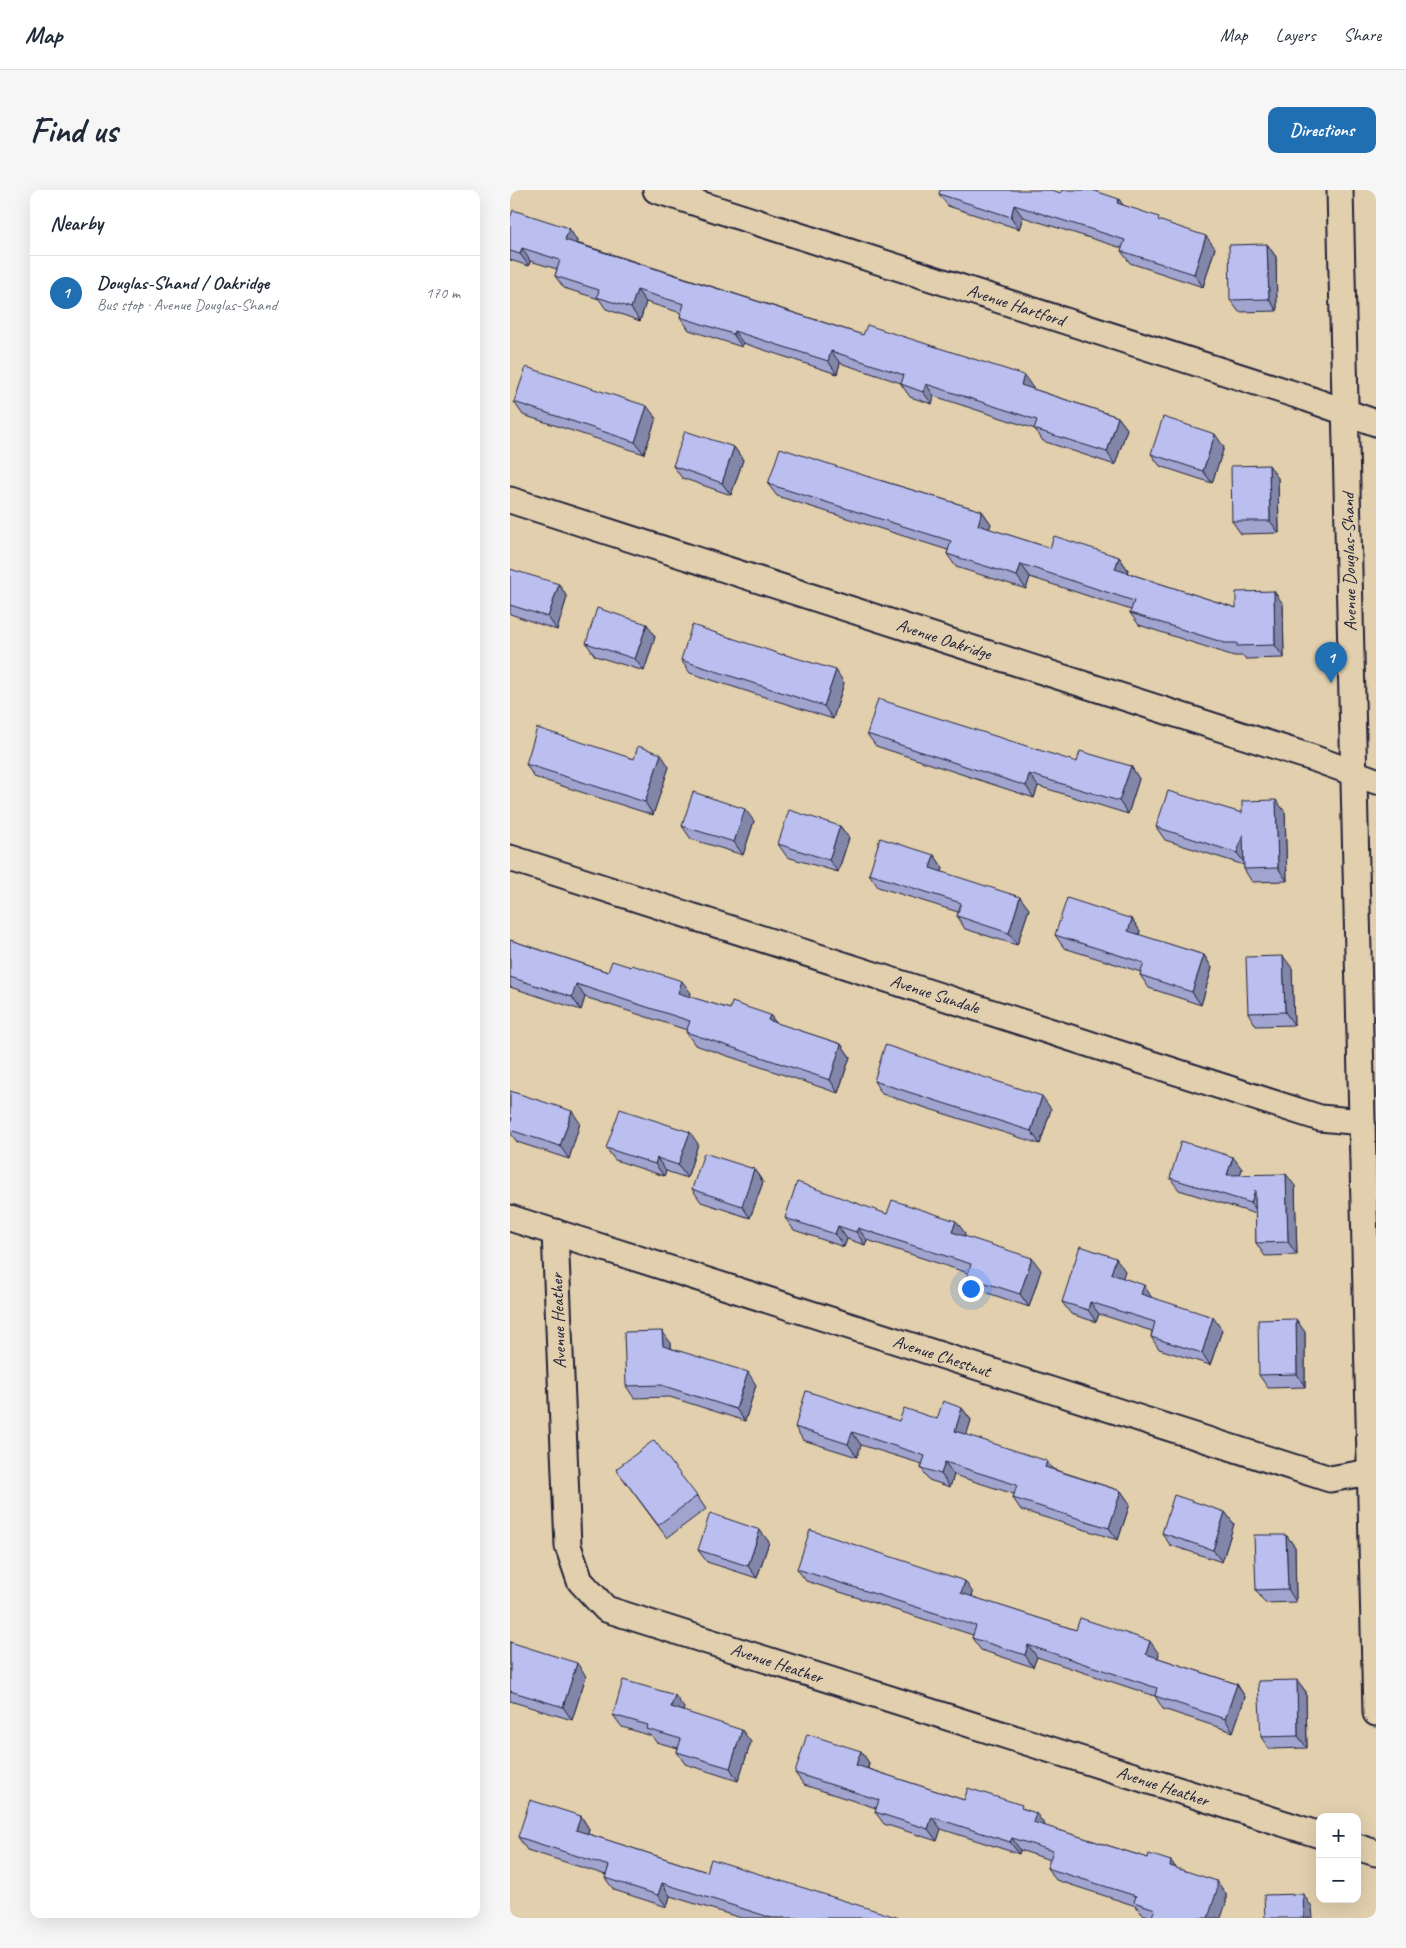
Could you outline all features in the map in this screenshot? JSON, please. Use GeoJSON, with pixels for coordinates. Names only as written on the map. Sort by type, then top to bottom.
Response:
{"type":"FeatureCollection","features":[{"type":"Feature","properties":{"kind":"street","name":"Avenue Hartford"},"geometry":{"type":"LineString","coordinates":[[656,190],[1345,411],[1376,423]]}},
{"type":"Feature","properties":{"kind":"street","name":"Avenue Douglas-Shand"},"geometry":{"type":"LineString","coordinates":[[1340,190],[1345,411],[1365,778],[1362,1122],[1374,1472],[1376,1713]]}},
{"type":"Feature","properties":{"kind":"street","name":"Avenue Oakridge"},"geometry":{"type":"LineString","coordinates":[[510,500],[1304,755],[1365,778]]}},
{"type":"Feature","properties":{"kind":"street","name":"Avenue Sundale"},"geometry":{"type":"LineString","coordinates":[[510,858],[1320,1118],[1362,1122]]}},
{"type":"Feature","properties":{"kind":"street","name":"Avenue Chestnut"},"geometry":{"type":"LineString","coordinates":[[510,1218],[1330,1479],[1374,1472]]}},
{"type":"Feature","properties":{"kind":"street","name":"Avenue Heather"},"geometry":{"type":"LineString","coordinates":[[555,1232],[568,1546],[580,1581],[606,1609],[1316,1834]]}},
{"type":"Feature","properties":{"kind":"street"},"geometry":{"type":"LineString","coordinates":[[1361,1848],[1376,1853]]}},
{"type":"Feature","properties":{"kind":"building"},"geometry":{"type":"Polygon","coordinates":[[[940,190],[1051,190],[1061,193],[1062,190],[1092,190],[1119,199],[1117,203],[1159,217],[1158,220],[1206,236],[1194,274],[1121,251],[1125,240],[1014,205],[1011,217],[939,194],[940,190]]]}},
{"type":"Feature","properties":{"kind":"building"},"geometry":{"type":"Polygon","coordinates":[[[513,210],[569,228],[565,240],[863,335],[867,325],[1024,375],[1021,385],[1118,417],[1107,452],[1034,429],[1037,420],[926,384],[923,392],[901,384],[904,375],[831,351],[828,361],[734,331],[733,334],[680,317],[684,304],[637,290],[631,308],[597,297],[599,290],[555,276],[560,260],[522,248],[520,254],[510,251],[510,218],[513,210]]]}},
{"type":"Feature","properties":{"kind":"building"},"geometry":{"type":"Polygon","coordinates":[[[1267,244],[1269,299],[1230,300],[1229,245],[1267,244]]]}},
{"type":"Feature","properties":{"kind":"building"},"geometry":{"type":"Polygon","coordinates":[[[526,367],[647,406],[635,442],[514,402],[526,367]]]}},
{"type":"Feature","properties":{"kind":"building"},"geometry":{"type":"Polygon","coordinates":[[[1163,417],[1215,434],[1203,471],[1151,454],[1163,417]]]}},
{"type":"Feature","properties":{"kind":"building"},"geometry":{"type":"Polygon","coordinates":[[[685,431],[734,447],[722,483],[673,466],[685,431]]]}},
{"type":"Feature","properties":{"kind":"building"},"geometry":{"type":"Polygon","coordinates":[[[780,448],[982,511],[978,525],[1050,548],[1054,536],[1119,557],[1115,569],[1236,608],[1236,592],[1274,591],[1275,645],[1237,646],[1237,643],[1225,643],[1130,613],[1134,601],[1021,564],[1017,576],[947,554],[951,541],[768,484],[780,448]]]}},
{"type":"Feature","properties":{"kind":"building"},"geometry":{"type":"Polygon","coordinates":[[[1269,465],[1270,521],[1232,521],[1231,466],[1269,465]]]}},
{"type":"Feature","properties":{"kind":"building"},"geometry":{"type":"Polygon","coordinates":[[[510,569],[559,584],[548,617],[510,605],[510,569]]]}},
{"type":"Feature","properties":{"kind":"building"},"geometry":{"type":"Polygon","coordinates":[[[597,608],[647,624],[635,659],[586,643],[597,608]]]}},
{"type":"Feature","properties":{"kind":"building"},"geometry":{"type":"Polygon","coordinates":[[[692,625],[836,670],[824,706],[681,660],[692,625]]]}},
{"type":"Feature","properties":{"kind":"building"},"geometry":{"type":"Polygon","coordinates":[[[878,699],[1077,762],[1080,751],[1131,766],[1119,801],[1029,774],[1026,786],[867,734],[878,699]]]}},
{"type":"Feature","properties":{"kind":"building"},"geometry":{"type":"Polygon","coordinates":[[[537,728],[634,759],[638,746],[661,754],[645,802],[526,764],[537,728]]]}},
{"type":"Feature","properties":{"kind":"building"},"geometry":{"type":"Polygon","coordinates":[[[1168,791],[1242,813],[1242,801],[1276,800],[1278,868],[1244,869],[1243,834],[1237,853],[1156,827],[1168,791]]]}},
{"type":"Feature","properties":{"kind":"building"},"geometry":{"type":"Polygon","coordinates":[[[693,792],[745,809],[734,842],[682,826],[693,792]]]}},
{"type":"Feature","properties":{"kind":"building"},"geometry":{"type":"Polygon","coordinates":[[[789,810],[840,826],[829,860],[778,844],[789,810]]]}},
{"type":"Feature","properties":{"kind":"building"},"geometry":{"type":"Polygon","coordinates":[[[880,838],[934,855],[930,868],[1020,897],[1009,933],[957,916],[961,903],[869,874],[880,838]]]}},
{"type":"Feature","properties":{"kind":"building"},"geometry":{"type":"Polygon","coordinates":[[[1067,898],[1132,919],[1128,931],[1204,955],[1192,992],[1140,975],[1144,963],[1055,935],[1067,898]]]}},
{"type":"Feature","properties":{"kind":"building"},"geometry":{"type":"Polygon","coordinates":[[[510,940],[608,972],[612,961],[631,967],[632,965],[682,981],[678,993],[730,1009],[732,1002],[770,1015],[768,1020],[841,1044],[830,1080],[686,1032],[690,1021],[576,984],[572,997],[510,977],[510,940]]]}},
{"type":"Feature","properties":{"kind":"building"},"geometry":{"type":"Polygon","coordinates":[[[1283,956],[1285,1012],[1248,1013],[1246,957],[1283,956]]]}},
{"type":"Feature","properties":{"kind":"building"},"geometry":{"type":"Polygon","coordinates":[[[885,1045],[1042,1096],[1031,1131],[874,1081],[885,1045]]]}},
{"type":"Feature","properties":{"kind":"building"},"geometry":{"type":"Polygon","coordinates":[[[510,1091],[572,1111],[560,1146],[510,1130],[512,1118],[510,1117],[510,1091]]]}},
{"type":"Feature","properties":{"kind":"building"},"geometry":{"type":"Polygon","coordinates":[[[620,1109],[690,1132],[678,1165],[657,1158],[655,1164],[606,1148],[620,1109]]]}},
{"type":"Feature","properties":{"kind":"building"},"geometry":{"type":"Polygon","coordinates":[[[1181,1141],[1233,1157],[1227,1175],[1286,1174],[1288,1242],[1256,1243],[1255,1190],[1251,1203],[1170,1178],[1181,1141]]]}},
{"type":"Feature","properties":{"kind":"building"},"geometry":{"type":"Polygon","coordinates":[[[704,1153],[754,1169],[742,1206],[692,1189],[704,1153]]]}},
{"type":"Feature","properties":{"kind":"building"},"geometry":{"type":"Polygon","coordinates":[[[797,1182],[887,1214],[892,1200],[956,1221],[952,1232],[1032,1258],[1020,1294],[967,1277],[971,1264],[858,1228],[856,1232],[838,1226],[835,1234],[785,1218],[797,1182]]]}},
{"type":"Feature","properties":{"kind":"building"},"geometry":{"type":"Polygon","coordinates":[[[1080,1246],[1116,1258],[1111,1274],[1144,1285],[1141,1294],[1213,1317],[1202,1353],[1151,1337],[1155,1322],[1090,1302],[1088,1310],[1062,1302],[1080,1246]]]}},
{"type":"Feature","properties":{"kind":"building"},"geometry":{"type":"Polygon","coordinates":[[[1296,1319],[1297,1374],[1259,1375],[1258,1320],[1296,1319]]]}},
{"type":"Feature","properties":{"kind":"building"},"geometry":{"type":"Polygon","coordinates":[[[662,1331],[663,1346],[748,1372],[736,1409],[661,1385],[626,1386],[624,1332],[662,1331]]]}},
{"type":"Feature","properties":{"kind":"building"},"geometry":{"type":"Polygon","coordinates":[[[806,1391],[899,1421],[904,1408],[937,1419],[943,1401],[962,1408],[955,1431],[1047,1461],[1045,1467],[1121,1491],[1109,1528],[1013,1498],[1017,1485],[945,1462],[941,1474],[921,1468],[925,1456],[852,1432],[848,1444],[795,1427],[806,1391]]]}},
{"type":"Feature","properties":{"kind":"building"},"geometry":{"type":"Polygon","coordinates":[[[654,1440],[697,1496],[658,1525],[616,1469],[654,1440]]]}},
{"type":"Feature","properties":{"kind":"building"},"geometry":{"type":"Polygon","coordinates":[[[1174,1495],[1225,1512],[1213,1550],[1162,1533],[1174,1495]]]}},
{"type":"Feature","properties":{"kind":"building"},"geometry":{"type":"Polygon","coordinates":[[[710,1513],[760,1530],[748,1566],[698,1550],[710,1513]]]}},
{"type":"Feature","properties":{"kind":"building"},"geometry":{"type":"Polygon","coordinates":[[[810,1530],[965,1581],[961,1593],[1076,1630],[1080,1618],[1150,1641],[1146,1654],[1237,1684],[1225,1719],[1155,1696],[1157,1688],[1028,1645],[1025,1655],[972,1638],[976,1626],[797,1569],[810,1530]]]}},
{"type":"Feature","properties":{"kind":"building"},"geometry":{"type":"Polygon","coordinates":[[[1254,1535],[1286,1535],[1288,1589],[1256,1590],[1254,1535]]]}},
{"type":"Feature","properties":{"kind":"building"},"geometry":{"type":"Polygon","coordinates":[[[510,1642],[577,1663],[563,1707],[510,1691],[510,1642]]]}},
{"type":"Feature","properties":{"kind":"building"},"geometry":{"type":"Polygon","coordinates":[[[623,1680],[675,1695],[671,1707],[742,1730],[730,1768],[677,1752],[681,1739],[647,1729],[648,1725],[613,1715],[623,1680]]]}},
{"type":"Feature","properties":{"kind":"building"},"geometry":{"type":"Polygon","coordinates":[[[1297,1680],[1298,1736],[1261,1737],[1258,1681],[1297,1680]]]}},
{"type":"Feature","properties":{"kind":"building"},"geometry":{"type":"Polygon","coordinates":[[[807,1734],[861,1751],[856,1765],[964,1800],[968,1788],[1022,1805],[1021,1808],[1036,1813],[1033,1822],[1148,1858],[1149,1854],[1171,1861],[1170,1866],[1217,1881],[1217,1890],[1208,1918],[1151,1918],[1155,1909],[1134,1902],[1136,1896],[1047,1868],[1053,1851],[1012,1838],[1010,1842],[932,1817],[928,1829],[875,1812],[879,1800],[795,1773],[807,1734]]]}},
{"type":"Feature","properties":{"kind":"building"},"geometry":{"type":"Polygon","coordinates":[[[530,1800],[581,1816],[576,1830],[707,1872],[711,1859],[899,1918],[772,1918],[662,1883],[658,1895],[605,1878],[609,1866],[518,1837],[530,1800]]]}},
{"type":"Feature","properties":{"kind":"building"},"geometry":{"type":"Polygon","coordinates":[[[1303,1894],[1304,1918],[1265,1918],[1264,1895],[1303,1894]]]}},
{"type":"Feature","properties":{"kind":"place","name":"Douglas-Shand / Oakridge"},"geometry":{"type":"Point","coordinates":[1331,683]}}]}
